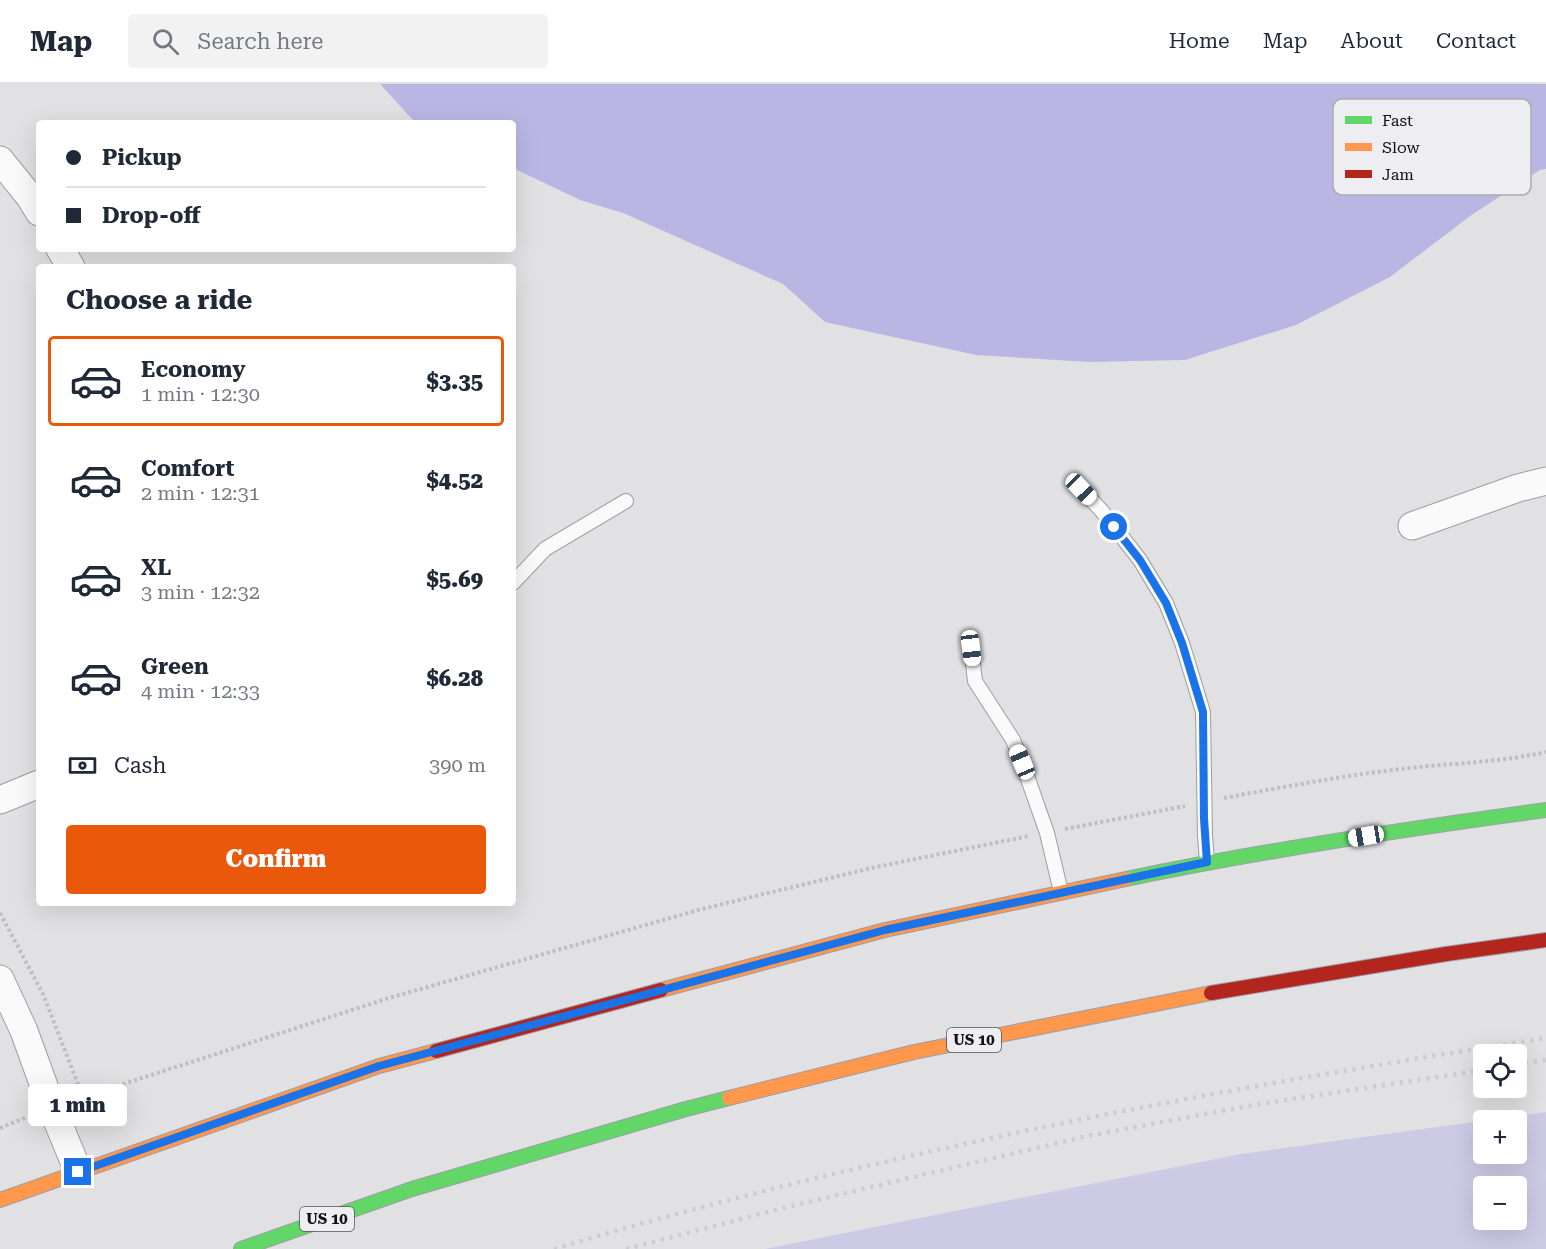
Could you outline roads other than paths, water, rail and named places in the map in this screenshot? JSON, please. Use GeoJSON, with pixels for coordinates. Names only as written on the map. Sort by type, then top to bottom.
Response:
{"type":"FeatureCollection","features":[{"type":"Feature","properties":{"kind":"highway"},"geometry":{"type":"LineString","coordinates":[[0,1200],[379,1066],[885,930],[1207,862],[1434,825],[1546,810]]}},
{"type":"Feature","properties":{"kind":"highway","name":"US 10"},"geometry":{"type":"LineString","coordinates":[[241,1249],[412,1189],[675,1112],[914,1052],[1204,994],[1546,940]]}},
{"type":"Feature","properties":{"kind":"street"},"geometry":{"type":"LineString","coordinates":[[0,160],[36,207]]}},
{"type":"Feature","properties":{"kind":"street"},"geometry":{"type":"LineString","coordinates":[[1412,526],[1518,488],[1546,481]]}},
{"type":"Feature","properties":{"kind":"street"},"geometry":{"type":"LineString","coordinates":[[0,800],[36,785]]}},
{"type":"Feature","properties":{"kind":"street"},"geometry":{"type":"LineString","coordinates":[[0,979],[24,1031],[78,1172]]}},
{"type":"Feature","properties":{"kind":"lane"},"geometry":{"type":"LineString","coordinates":[[1081,489],[1101,510],[1140,560],[1166,603],[1182,643],[1203,712],[1207,862]]}},
{"type":"Feature","properties":{"kind":"lane"},"geometry":{"type":"LineString","coordinates":[[516,580],[545,549],[626,501]]}},
{"type":"Feature","properties":{"kind":"lane"},"geometry":{"type":"LineString","coordinates":[[971,648],[975,681],[1013,740],[1047,833],[1061,892]]}},
{"type":"Feature","properties":{"kind":"water"},"geometry":{"type":"Polygon","coordinates":[[[380,84],[1546,84],[1546,169],[1531,176],[1531,99],[1333,99],[1333,195],[1502,195],[1470,216],[1390,277],[1296,325],[1185,360],[1089,362],[976,355],[825,322],[783,284],[623,213],[580,200],[516,169],[516,120],[412,119],[380,84]]]}},
{"type":"Feature","properties":{"kind":"railway"},"geometry":{"type":"LineString","coordinates":[[554,1249],[676,1214],[922,1153],[1170,1102],[1546,1038]]}},
{"type":"Feature","properties":{"kind":"railway"},"geometry":{"type":"LineString","coordinates":[[1527,1063],[1546,1060]]}},
{"type":"Feature","properties":{"kind":"railway"},"geometry":{"type":"LineString","coordinates":[[626,1249],[787,1207],[1087,1136],[1259,1104],[1473,1072]]}}]}
